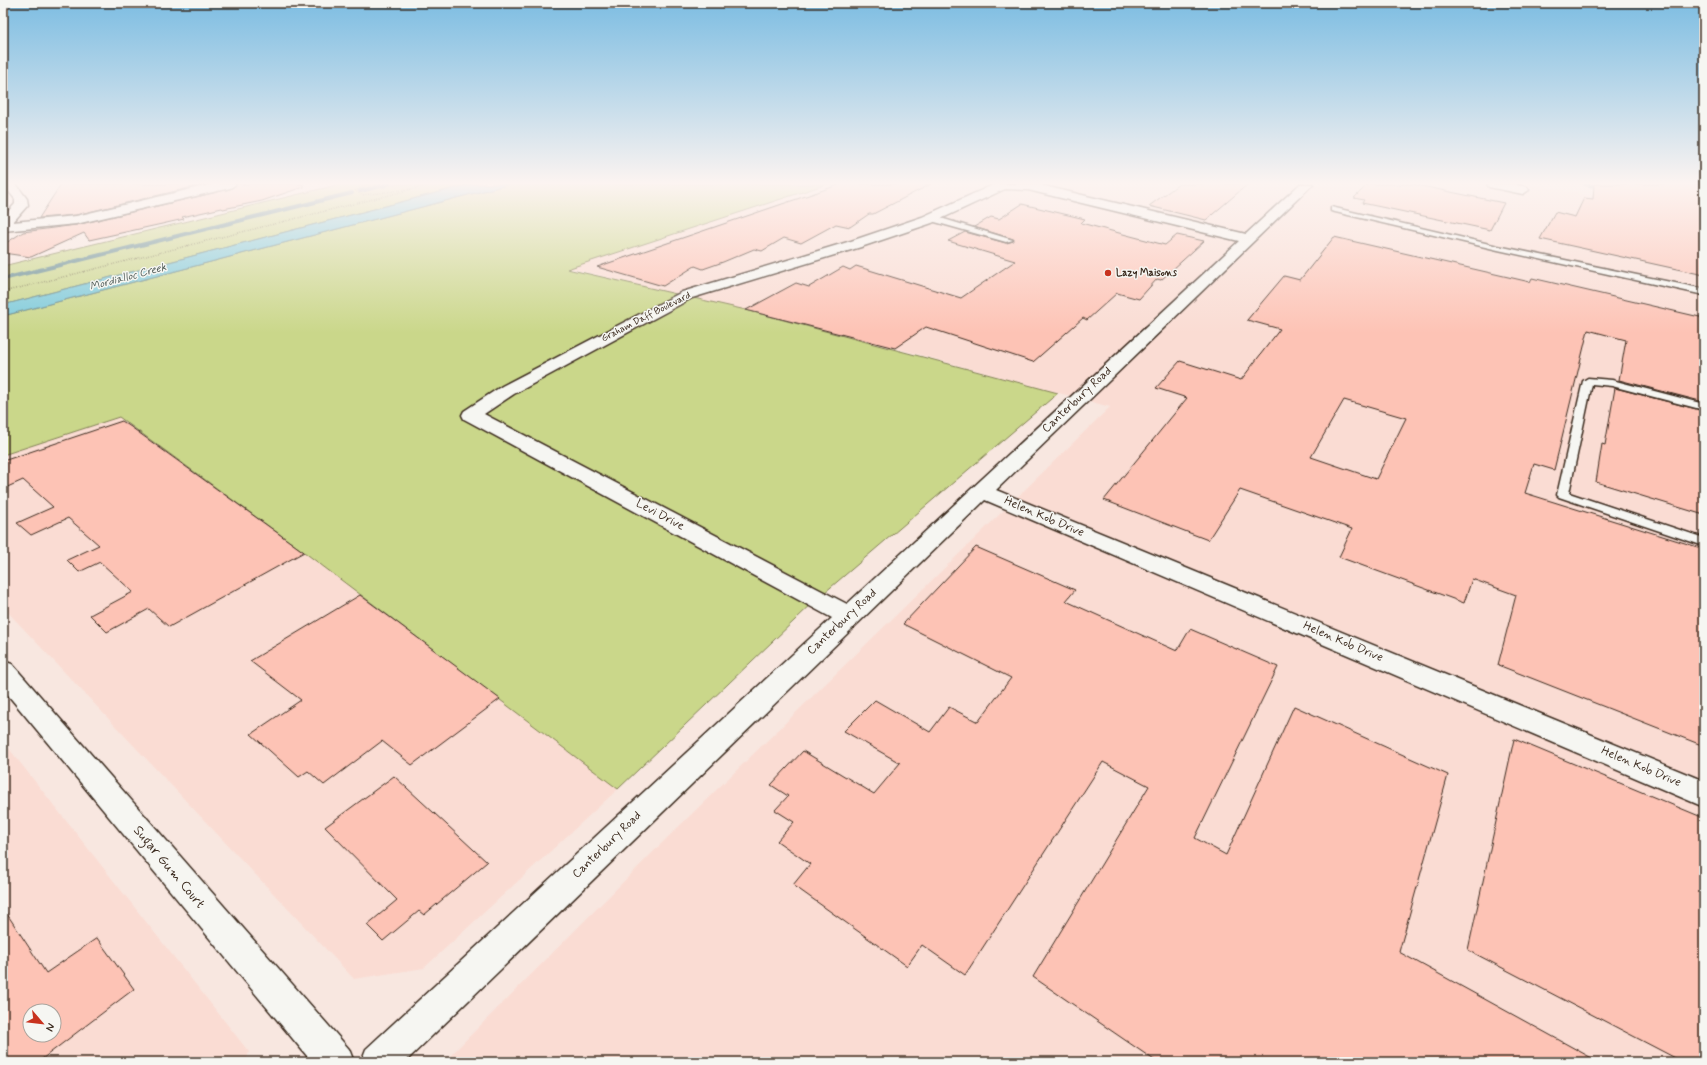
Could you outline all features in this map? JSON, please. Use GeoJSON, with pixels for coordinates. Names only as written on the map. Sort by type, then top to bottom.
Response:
{"type":"FeatureCollection","features":[{"type":"Feature","properties":{"kind":"street","name":"Graham Daff Boulevard"},"geometry":{"type":"LineString","coordinates":[[471,415],[508,390],[687,295],[886,234]]}},
{"type":"Feature","properties":{"kind":"street","name":"Graham Daff Boulevard"},"geometry":{"type":"LineString","coordinates":[[1226,234],[1248,239]]}},
{"type":"Feature","properties":{"kind":"street","name":"Canterbury Road"},"geometry":{"type":"LineString","coordinates":[[379,1062],[981,490],[1254,234]]}},
{"type":"Feature","properties":{"kind":"street","name":"Levi Drive"},"geometry":{"type":"LineString","coordinates":[[471,415],[849,616]]}},
{"type":"Feature","properties":{"kind":"street","name":"Helen Kob Drive"},"geometry":{"type":"LineString","coordinates":[[981,490],[1704,794]]}},
{"type":"Feature","properties":{"kind":"street","name":"Sugar Gum Court"},"geometry":{"type":"LineString","coordinates":[[3,671],[336,1062]]}},
{"type":"Feature","properties":{"kind":"lane"},"geometry":{"type":"LineString","coordinates":[[987,234],[1010,240]]}},
{"type":"Feature","properties":{"kind":"lane"},"geometry":{"type":"LineString","coordinates":[[1438,234],[1704,292]]}},
{"type":"Feature","properties":{"kind":"lane"},"geometry":{"type":"LineString","coordinates":[[1704,407],[1612,383],[1588,381],[1563,495],[1580,502],[1704,542]]}},
{"type":"Feature","properties":{"kind":"path"},"geometry":{"type":"LineString","coordinates":[[3,292],[236,234]]}},
{"type":"Feature","properties":{"kind":"shaded area"},"geometry":{"type":"Polygon","coordinates":[[[665,234],[1704,234],[1704,1062],[444,1062],[666,839],[1110,407],[895,348],[561,266],[665,234]]]}},
{"type":"Feature","properties":{"kind":"shaded area"},"geometry":{"type":"Polygon","coordinates":[[[119,417],[304,552],[618,789],[424,968],[354,979],[3,607],[3,455],[119,417]]]}},
{"type":"Feature","properties":{"kind":"shaded area"},"geometry":{"type":"Polygon","coordinates":[[[3,741],[249,1052],[246,1062],[3,1062],[3,741]]]}},
{"type":"Feature","properties":{"kind":"green space"},"geometry":{"type":"Polygon","coordinates":[[[136,234],[279,234],[3,305],[3,266],[136,234]]]}},
{"type":"Feature","properties":{"kind":"green space"},"geometry":{"type":"Polygon","coordinates":[[[319,234],[675,234],[567,269],[746,310],[1058,393],[817,599],[618,789],[304,552],[119,417],[3,455],[3,316],[319,234]]]}},
{"type":"Feature","properties":{"kind":"water","name":"Mordialloc Creek"},"geometry":{"type":"Polygon","coordinates":[[[279,234],[319,234],[3,316],[3,305],[279,234]]]}},
{"type":"Feature","properties":{"kind":"building"},"geometry":{"type":"Polygon","coordinates":[[[20,234],[82,234],[31,257],[3,253],[3,245],[20,234]]]}},
{"type":"Feature","properties":{"kind":"building"},"geometry":{"type":"Polygon","coordinates":[[[84,234],[118,234],[89,240],[84,234]]]}},
{"type":"Feature","properties":{"kind":"building"},"geometry":{"type":"Polygon","coordinates":[[[695,234],[818,234],[801,243],[784,238],[762,251],[754,249],[703,269],[695,266],[663,286],[597,267],[695,234]]]}},
{"type":"Feature","properties":{"kind":"building"},"geometry":{"type":"Polygon","coordinates":[[[962,234],[971,234],[1006,243],[1013,241],[1013,239],[996,234],[1122,234],[1165,245],[1177,235],[1204,241],[1161,280],[1157,279],[1139,299],[1117,293],[1087,320],[1083,318],[1033,362],[926,327],[895,348],[746,310],[796,283],[809,287],[843,267],[850,270],[856,266],[961,298],[1015,261],[948,241],[962,234]]]}},
{"type":"Feature","properties":{"kind":"building"},"geometry":{"type":"Polygon","coordinates":[[[1543,234],[1704,234],[1704,275],[1540,239],[1543,234]]]}},
{"type":"Feature","properties":{"kind":"building"},"geometry":{"type":"Polygon","coordinates":[[[1334,237],[1530,282],[1532,278],[1704,318],[1704,402],[1619,380],[1626,340],[1588,330],[1554,470],[1534,464],[1525,493],[1704,549],[1704,746],[1498,665],[1516,595],[1472,579],[1464,603],[1339,557],[1352,529],[1240,490],[1208,540],[1104,500],[1187,398],[1156,388],[1180,361],[1241,380],[1280,329],[1247,320],[1284,276],[1300,280],[1334,237]],[[1344,400],[1311,457],[1376,479],[1406,418],[1344,400]]]}},
{"type":"Feature","properties":{"kind":"building"},"geometry":{"type":"Polygon","coordinates":[[[1615,388],[1704,411],[1704,515],[1596,482],[1602,444],[1605,445],[1615,388]]]}},
{"type":"Feature","properties":{"kind":"building"},"geometry":{"type":"Polygon","coordinates":[[[122,421],[304,552],[169,627],[149,609],[107,632],[90,615],[133,592],[100,562],[79,572],[67,560],[99,545],[68,518],[31,535],[17,523],[53,507],[23,480],[3,489],[3,461],[122,421]]]}},
{"type":"Feature","properties":{"kind":"building"},"geometry":{"type":"Polygon","coordinates":[[[976,547],[1075,590],[1066,601],[1177,651],[1190,629],[1278,667],[1195,838],[1226,855],[1294,706],[1448,775],[1399,952],[1599,1062],[1157,1062],[1033,977],[1149,786],[1103,762],[965,975],[922,945],[907,966],[793,885],[810,864],[777,841],[794,822],[775,810],[788,796],[771,785],[803,751],[874,794],[900,763],[844,731],[875,700],[930,732],[949,707],[978,722],[1011,678],[903,624],[976,547]]]}},
{"type":"Feature","properties":{"kind":"building"},"geometry":{"type":"Polygon","coordinates":[[[360,595],[500,699],[412,765],[382,741],[324,785],[308,771],[299,777],[251,734],[301,700],[250,661],[360,595]]]}},
{"type":"Feature","properties":{"kind":"building"},"geometry":{"type":"Polygon","coordinates":[[[1514,739],[1704,818],[1704,1062],[1683,1062],[1468,950],[1514,739]]]}},
{"type":"Feature","properties":{"kind":"building"},"geometry":{"type":"Polygon","coordinates":[[[394,776],[487,862],[424,915],[419,911],[383,941],[367,925],[397,900],[325,827],[394,776]]]}},
{"type":"Feature","properties":{"kind":"building"},"geometry":{"type":"Polygon","coordinates":[[[3,908],[46,973],[97,938],[134,989],[38,1062],[3,1062],[3,908]]]}},
{"type":"Feature","properties":{"kind":"waterway"},"geometry":{"type":"LineString","coordinates":[[3,279],[187,234]]}},
{"type":"Feature","properties":{"kind":"place","name":"Lazy Maisons"},"geometry":{"type":"Point","coordinates":[1108,273]}}]}
